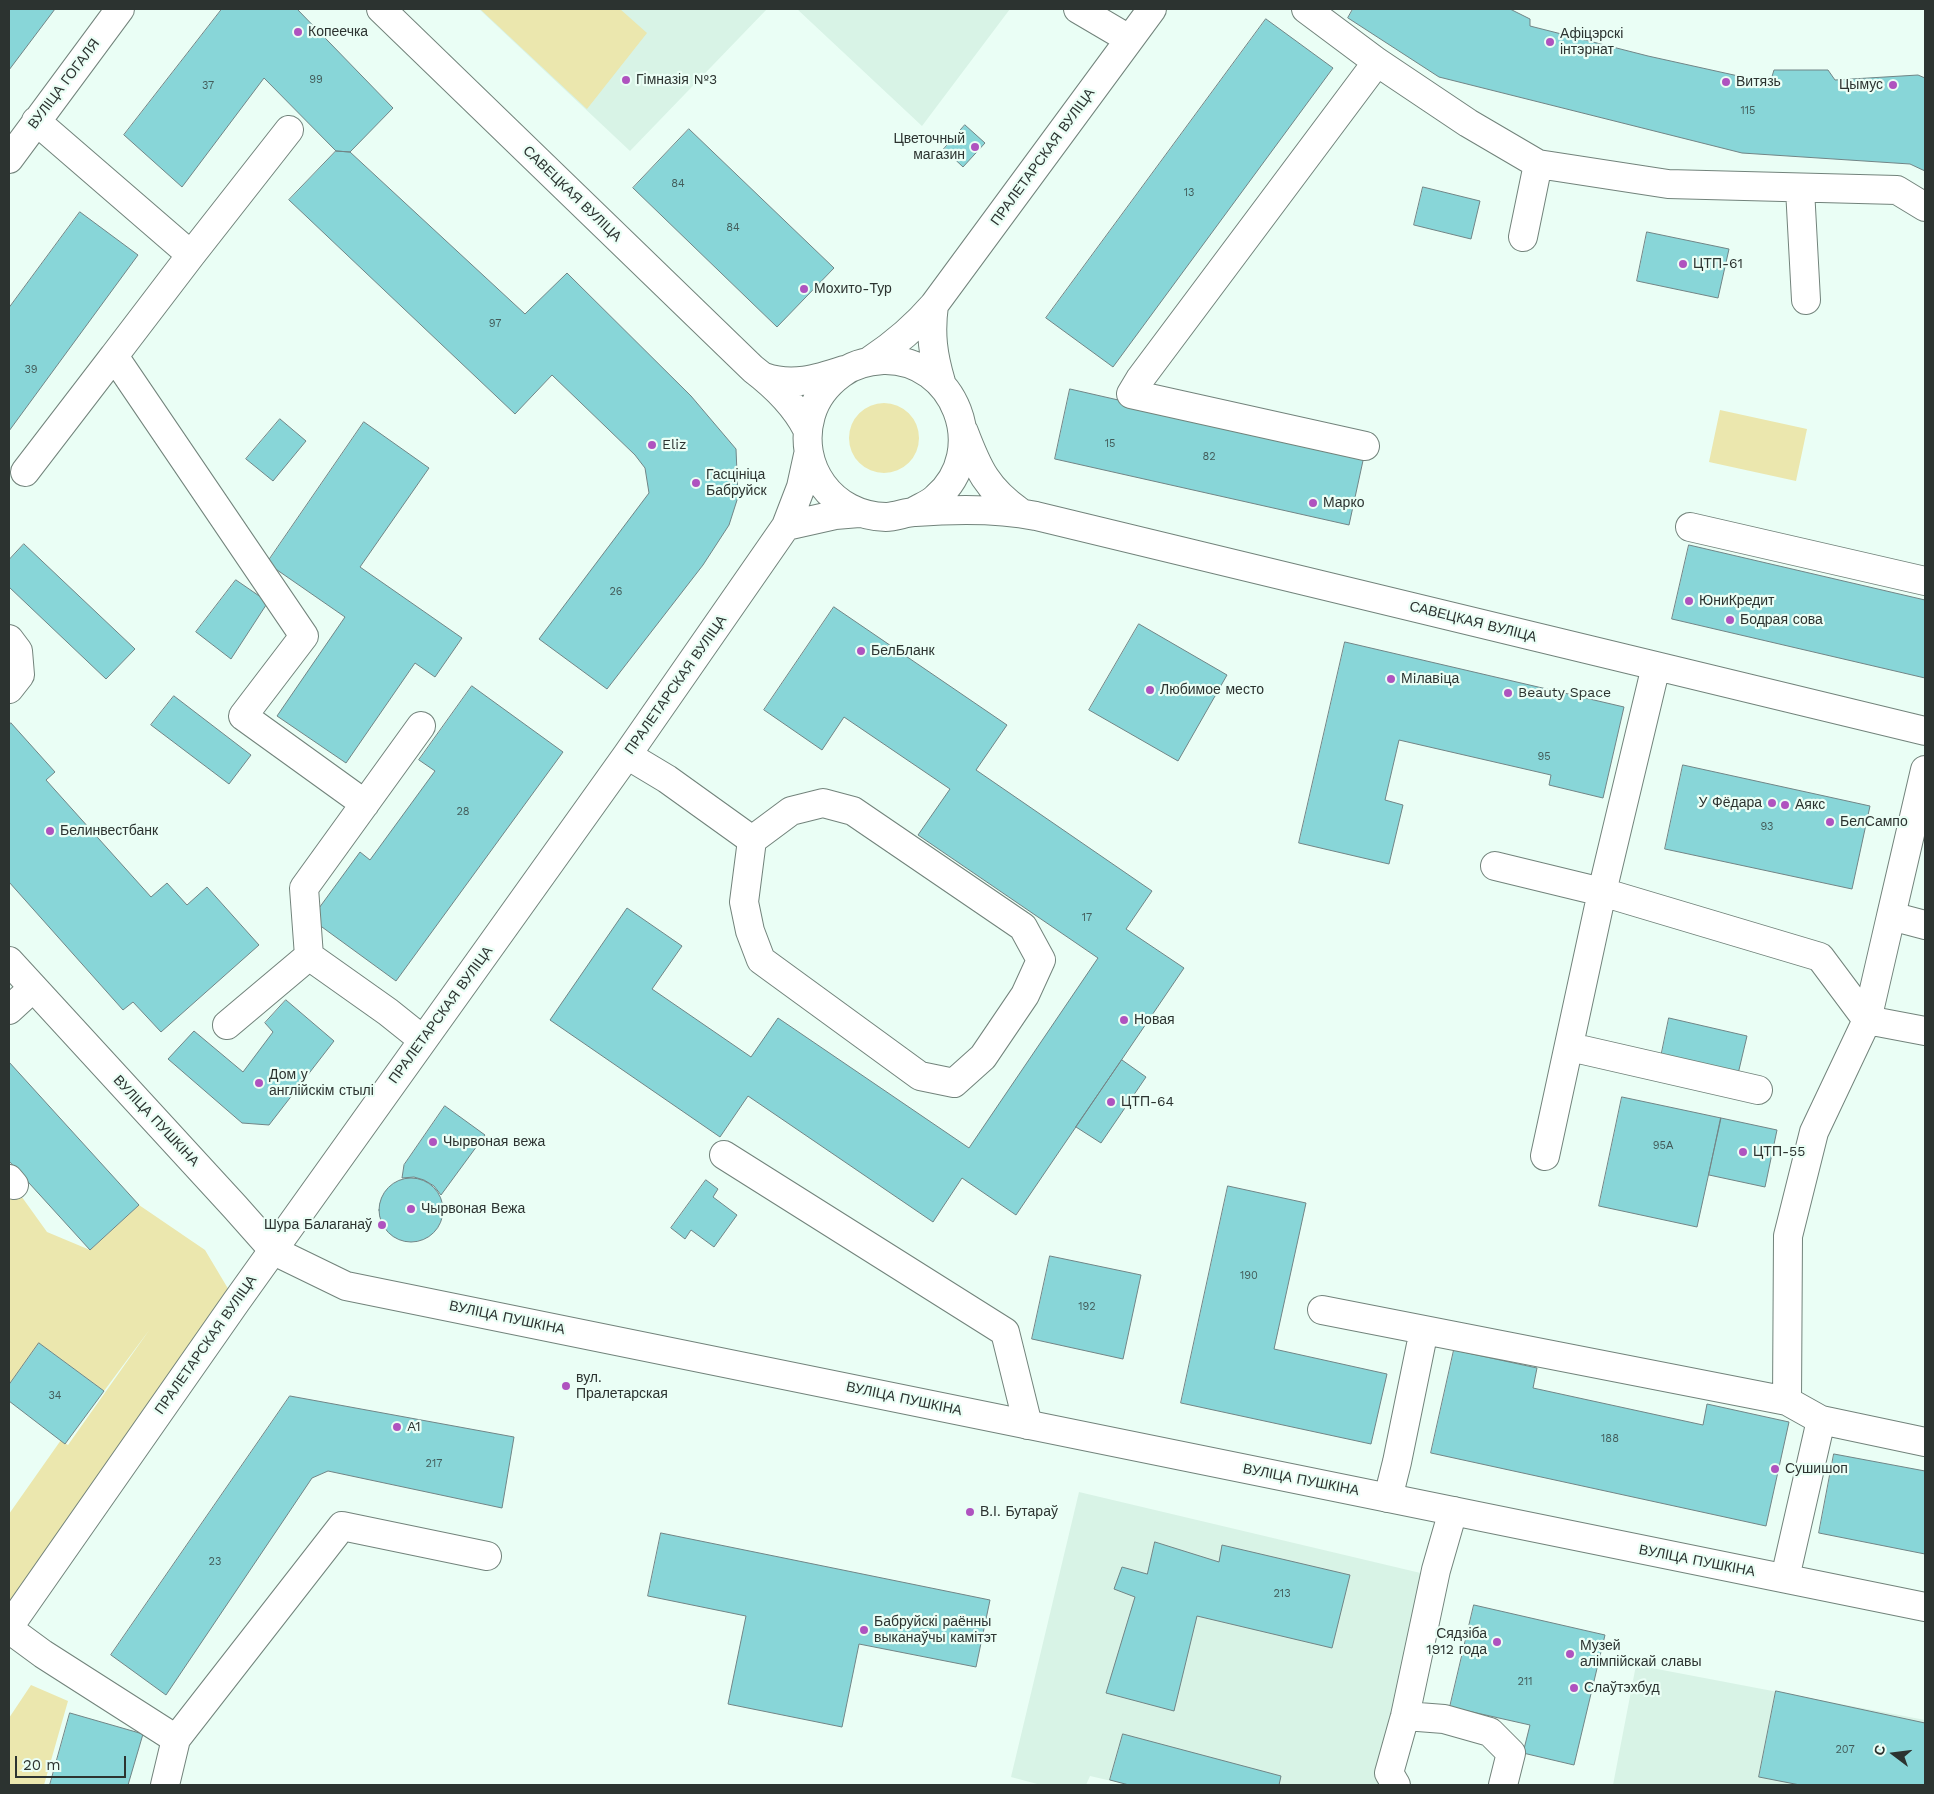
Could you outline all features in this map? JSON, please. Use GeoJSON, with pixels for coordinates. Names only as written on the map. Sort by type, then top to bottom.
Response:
{"type":"FeatureCollection","features":[{"type":"Feature","properties":{"kind":"street","name":"ВУЛІЦА ГОГАЛЯ"},"geometry":{"type":"LineString","coordinates":[[9,159],[120,9]]}},
{"type":"Feature","properties":{"kind":"street","name":"САВЕЦКАЯ ВУЛІЦА"},"geometry":{"type":"LineString","coordinates":[[381,9],[753,369],[764,377],[794,408],[807,442]]}},
{"type":"Feature","properties":{"kind":"street"},"geometry":{"type":"LineString","coordinates":[[1078,9],[1129,39]]}},
{"type":"Feature","properties":{"kind":"street","name":"ПРАЛЕТАРСКАЯ ВУЛІЦА"},"geometry":{"type":"LineString","coordinates":[[859,364],[917,325],[934,305],[1152,9]]}},
{"type":"Feature","properties":{"kind":"street"},"geometry":{"type":"LineString","coordinates":[[1306,9],[1377,62],[1468,123],[1538,164],[1668,184],[1800,189],[1897,190],[1925,207]]}},
{"type":"Feature","properties":{"kind":"street"},"geometry":{"type":"LineString","coordinates":[[1365,446],[1131,394],[1140,379],[1377,62]]}},
{"type":"Feature","properties":{"kind":"street"},"geometry":{"type":"LineString","coordinates":[[36,121],[191,254]]}},
{"type":"Feature","properties":{"kind":"street"},"geometry":{"type":"LineString","coordinates":[[25,472],[191,254],[289,130]]}},
{"type":"Feature","properties":{"kind":"street"},"geometry":{"type":"LineString","coordinates":[[1523,237],[1538,164]]}},
{"type":"Feature","properties":{"kind":"street"},"geometry":{"type":"LineString","coordinates":[[1800,189],[1806,300]]}},
{"type":"Feature","properties":{"kind":"street"},"geometry":{"type":"LineString","coordinates":[[786,526],[835,515],[860,513],[886,517],[913,512],[936,498],[953,477],[962,453],[963,427],[955,403],[941,382],[933,355],[932,322],[934,305]]}},
{"type":"Feature","properties":{"kind":"street"},"geometry":{"type":"LineString","coordinates":[[114,356],[304,636],[243,716],[365,804]]}},
{"type":"Feature","properties":{"kind":"street"},"geometry":{"type":"LineString","coordinates":[[860,513],[836,500],[817,479],[807,442],[814,404],[828,383],[859,364],[896,360],[920,368],[941,382]]}},
{"type":"Feature","properties":{"kind":"street","name":"САВЕЦКАЯ ВУЛІЦА"},"geometry":{"type":"LineString","coordinates":[[764,377],[777,382],[796,382],[820,378],[859,364]]}},
{"type":"Feature","properties":{"kind":"street","name":"САВЕЦКАЯ ВУЛІЦА"},"geometry":{"type":"LineString","coordinates":[[963,427],[974,460],[986,482],[1004,501],[1020,512]]}},
{"type":"Feature","properties":{"kind":"street","name":"ПРАЛЕТАРСКАЯ ВУЛІЦА"},"geometry":{"type":"LineString","coordinates":[[9,1628],[236,1302],[627,755],[786,526],[801,487],[807,442]]}},
{"type":"Feature","properties":{"kind":"street","name":"САВЕЦКАЯ ВУЛІЦА"},"geometry":{"type":"LineString","coordinates":[[913,512],[978,510],[1020,512],[1925,731]]}},
{"type":"Feature","properties":{"kind":"street"},"geometry":{"type":"LineString","coordinates":[[1690,527],[1925,581]]}},
{"type":"Feature","properties":{"kind":"street"},"geometry":{"type":"LineString","coordinates":[[9,639],[18,651],[20,675],[9,690]]}},
{"type":"Feature","properties":{"kind":"street"},"geometry":{"type":"LineString","coordinates":[[1545,1156],[1602,892],[1656,666]]}},
{"type":"Feature","properties":{"kind":"street"},"geometry":{"type":"LineString","coordinates":[[309,956],[304,888],[421,726]]}},
{"type":"Feature","properties":{"kind":"street"},"geometry":{"type":"LineString","coordinates":[[627,755],[667,779],[752,840]]}},
{"type":"Feature","properties":{"kind":"street"},"geometry":{"type":"LineString","coordinates":[[1787,1401],[1788,1236],[1814,1132],[1867,1020],[1925,770]]}},
{"type":"Feature","properties":{"kind":"street"},"geometry":{"type":"LineString","coordinates":[[823,802],[853,811],[1023,927],[1041,960],[1025,995],[983,1057],[954,1083],[920,1076],[761,960],[750,931],[744,902],[752,840],[791,811],[823,802]]}},
{"type":"Feature","properties":{"kind":"street"},"geometry":{"type":"LineString","coordinates":[[1495,866],[1602,892],[1820,957],[1867,1020],[1925,1031]]}},
{"type":"Feature","properties":{"kind":"street"},"geometry":{"type":"LineString","coordinates":[[1890,916],[1925,925]]}},
{"type":"Feature","properties":{"kind":"street"},"geometry":{"type":"LineString","coordinates":[[309,956],[388,1012],[423,1040]]}},
{"type":"Feature","properties":{"kind":"street"},"geometry":{"type":"LineString","coordinates":[[226,1025],[309,956]]}},
{"type":"Feature","properties":{"kind":"street","name":"ВУЛІЦА ПУШКІНА"},"geometry":{"type":"LineString","coordinates":[[9,960],[32,988],[235,1206],[274,1251],[346,1286],[1925,1607]]}},
{"type":"Feature","properties":{"kind":"street"},"geometry":{"type":"LineString","coordinates":[[9,1010],[32,988]]}},
{"type":"Feature","properties":{"kind":"street"},"geometry":{"type":"LineString","coordinates":[[1570,1047],[1758,1090]]}},
{"type":"Feature","properties":{"kind":"street"},"geometry":{"type":"LineString","coordinates":[[724,1155],[1006,1332],[1028,1425]]}},
{"type":"Feature","properties":{"kind":"street"},"geometry":{"type":"LineString","coordinates":[[1322,1310],[1787,1401],[1820,1420],[1925,1442]]}},
{"type":"Feature","properties":{"kind":"street"},"geometry":{"type":"LineString","coordinates":[[1388,1498],[1424,1330]]}},
{"type":"Feature","properties":{"kind":"street"},"geometry":{"type":"LineString","coordinates":[[1785,1578],[1820,1420]]}},
{"type":"Feature","properties":{"kind":"street"},"geometry":{"type":"LineString","coordinates":[[1396,1785],[1389,1773],[1405,1716],[1436,1570],[1452,1511]]}},
{"type":"Feature","properties":{"kind":"street"},"geometry":{"type":"LineString","coordinates":[[165,1785],[176,1739],[342,1526],[487,1556]]}},
{"type":"Feature","properties":{"kind":"street"},"geometry":{"type":"LineString","coordinates":[[9,1628],[43,1654],[176,1739]]}},
{"type":"Feature","properties":{"kind":"street"},"geometry":{"type":"LineString","coordinates":[[1405,1716],[1444,1719],[1490,1732],[1511,1753],[1503,1785]]}},
{"type":"Feature","properties":{"kind":"shaded area","name":"Гімназія №3"},"geometry":{"type":"Polygon","coordinates":[[[479,9],[767,9],[630,151],[479,9]]]}},
{"type":"Feature","properties":{"kind":"shaded area"},"geometry":{"type":"Polygon","coordinates":[[[480,9],[620,9],[647,33],[587,109],[480,9]]]}},
{"type":"Feature","properties":{"kind":"shaded area"},"geometry":{"type":"Polygon","coordinates":[[[797,9],[1010,9],[922,126],[797,9]]]}},
{"type":"Feature","properties":{"kind":"shaded area"},"geometry":{"type":"Polygon","coordinates":[[[884,403],[897,406],[909,413],[916,425],[919,438],[916,451],[909,463],[897,470],[884,473],[871,470],[859,463],[852,451],[849,438],[852,425],[859,413],[871,406],[884,403]]]}},
{"type":"Feature","properties":{"kind":"shaded area"},"geometry":{"type":"Polygon","coordinates":[[[1720,410],[1807,429],[1796,481],[1709,462],[1720,410]]]}},
{"type":"Feature","properties":{"kind":"shaded area"},"geometry":{"type":"Polygon","coordinates":[[[9,1179],[47,1232],[90,1250],[139,1205],[205,1250],[236,1302],[9,1625],[9,1514],[61,1440],[68,1445],[150,1329],[104,1391],[39,1343],[9,1385],[9,1179]]]}},
{"type":"Feature","properties":{"kind":"shaded area"},"geometry":{"type":"Polygon","coordinates":[[[1079,1492],[1429,1575],[1388,1785],[1129,1785],[1090,1776],[1086,1785],[1041,1785],[1011,1777],[1079,1492]]]}},
{"type":"Feature","properties":{"kind":"shaded area"},"geometry":{"type":"Polygon","coordinates":[[[1636,1665],[1925,1720],[1925,1785],[1613,1785],[1636,1665]]]}},
{"type":"Feature","properties":{"kind":"shaded area"},"geometry":{"type":"Polygon","coordinates":[[[31,1685],[68,1701],[44,1785],[9,1785],[9,1718],[31,1685]]]}},
{"type":"Feature","properties":{"kind":"building"},"geometry":{"type":"Polygon","coordinates":[[[9,9],[55,9],[9,70],[9,9]]]}},
{"type":"Feature","properties":{"kind":"building"},"geometry":{"type":"Polygon","coordinates":[[[222,9],[297,9],[393,108],[350,152],[336,151],[264,78],[182,187],[124,135],[222,9]]]}},
{"type":"Feature","properties":{"kind":"building"},"geometry":{"type":"Polygon","coordinates":[[[1353,9],[1510,9],[1530,19],[1530,26],[1648,56],[1770,83],[1774,70],[1828,70],[1835,80],[1918,75],[1925,78],[1925,171],[1910,164],[1742,153],[1439,77],[1348,18],[1353,9]]]}},
{"type":"Feature","properties":{"kind":"building"},"geometry":{"type":"Polygon","coordinates":[[[1266,19],[1333,68],[1113,367],[1046,318],[1266,19]]]}},
{"type":"Feature","properties":{"kind":"building"},"geometry":{"type":"Polygon","coordinates":[[[965,125],[985,143],[963,167],[944,149],[965,125]]]}},
{"type":"Feature","properties":{"kind":"building"},"geometry":{"type":"Polygon","coordinates":[[[689,129],[834,268],[777,327],[633,188],[689,129]]]}},
{"type":"Feature","properties":{"kind":"building"},"geometry":{"type":"Polygon","coordinates":[[[336,151],[350,152],[525,314],[567,273],[691,396],[736,449],[738,497],[729,525],[703,565],[607,689],[539,639],[649,493],[645,468],[635,455],[552,375],[515,414],[289,200],[336,151]]]}},
{"type":"Feature","properties":{"kind":"building"},"geometry":{"type":"Polygon","coordinates":[[[1423,187],[1480,201],[1471,239],[1414,225],[1423,187]]]}},
{"type":"Feature","properties":{"kind":"building"},"geometry":{"type":"Polygon","coordinates":[[[80,212],[138,255],[9,431],[9,308],[80,212]]]}},
{"type":"Feature","properties":{"kind":"building","name":"ЦТП-61"},"geometry":{"type":"Polygon","coordinates":[[[1647,232],[1729,249],[1718,298],[1637,281],[1647,232]]]}},
{"type":"Feature","properties":{"kind":"building"},"geometry":{"type":"Polygon","coordinates":[[[1070,389],[1364,456],[1349,525],[1055,459],[1070,389]]]}},
{"type":"Feature","properties":{"kind":"building"},"geometry":{"type":"Polygon","coordinates":[[[280,419],[306,441],[273,481],[246,459],[280,419]]]}},
{"type":"Feature","properties":{"kind":"building"},"geometry":{"type":"Polygon","coordinates":[[[364,422],[429,468],[360,567],[462,638],[435,677],[415,663],[346,763],[277,716],[345,617],[267,563],[364,422]]]}},
{"type":"Feature","properties":{"kind":"building"},"geometry":{"type":"Polygon","coordinates":[[[24,544],[135,649],[106,679],[9,587],[9,560],[24,544]]]}},
{"type":"Feature","properties":{"kind":"building"},"geometry":{"type":"Polygon","coordinates":[[[1689,545],[1925,600],[1925,678],[1672,619],[1689,545]]]}},
{"type":"Feature","properties":{"kind":"building"},"geometry":{"type":"Polygon","coordinates":[[[236,580],[268,602],[231,659],[196,632],[236,580]]]}},
{"type":"Feature","properties":{"kind":"building"},"geometry":{"type":"Polygon","coordinates":[[[834,607],[1007,725],[976,770],[1152,891],[1126,929],[1184,968],[1016,1215],[962,1178],[933,1222],[748,1096],[720,1137],[550,1020],[627,908],[682,946],[652,989],[751,1057],[778,1018],[969,1148],[1098,958],[918,835],[950,789],[844,717],[822,750],[764,710],[834,607]]]}},
{"type":"Feature","properties":{"kind":"building"},"geometry":{"type":"Polygon","coordinates":[[[1139,624],[1227,675],[1178,761],[1089,710],[1139,624]]]}},
{"type":"Feature","properties":{"kind":"building"},"geometry":{"type":"Polygon","coordinates":[[[1345,642],[1624,707],[1603,798],[1549,785],[1551,775],[1399,740],[1385,800],[1403,805],[1389,864],[1299,843],[1345,642]]]}},
{"type":"Feature","properties":{"kind":"building"},"geometry":{"type":"Polygon","coordinates":[[[472,686],[563,752],[396,981],[311,919],[360,852],[370,860],[435,771],[419,760],[472,686]]]}},
{"type":"Feature","properties":{"kind":"building"},"geometry":{"type":"Polygon","coordinates":[[[174,696],[251,755],[229,784],[151,725],[174,696]]]}},
{"type":"Feature","properties":{"kind":"building","name":"Белинвестбанк"},"geometry":{"type":"Polygon","coordinates":[[[11,723],[55,772],[46,780],[151,897],[167,883],[187,905],[207,887],[259,945],[161,1032],[133,1002],[123,1010],[9,882],[9,726],[11,723]]]}},
{"type":"Feature","properties":{"kind":"building"},"geometry":{"type":"Polygon","coordinates":[[[1683,765],[1870,806],[1852,889],[1665,849],[1683,765]]]}},
{"type":"Feature","properties":{"kind":"building"},"geometry":{"type":"Polygon","coordinates":[[[286,1000],[334,1041],[269,1125],[242,1123],[168,1059],[194,1031],[243,1072],[273,1032],[265,1023],[286,1000]]]}},
{"type":"Feature","properties":{"kind":"building"},"geometry":{"type":"Polygon","coordinates":[[[1669,1018],[1747,1036],[1738,1074],[1661,1057],[1669,1018]]]}},
{"type":"Feature","properties":{"kind":"building","name":"ЦТП-64"},"geometry":{"type":"Polygon","coordinates":[[[1122,1060],[1146,1077],[1101,1143],[1076,1127],[1122,1060]]]}},
{"type":"Feature","properties":{"kind":"building"},"geometry":{"type":"Polygon","coordinates":[[[9,1062],[139,1205],[90,1250],[9,1161],[9,1062]]]}},
{"type":"Feature","properties":{"kind":"building"},"geometry":{"type":"Polygon","coordinates":[[[1622,1097],[1721,1118],[1697,1227],[1599,1206],[1622,1097]]]}},
{"type":"Feature","properties":{"kind":"building"},"geometry":{"type":"Polygon","coordinates":[[[445,1106],[485,1135],[441,1195],[434,1186],[424,1180],[414,1177],[402,1178],[404,1165],[445,1106]]]}},
{"type":"Feature","properties":{"kind":"building","name":"ЦТП-55"},"geometry":{"type":"Polygon","coordinates":[[[1721,1118],[1777,1130],[1765,1187],[1709,1175],[1721,1118]]]}},
{"type":"Feature","properties":{"kind":"building","name":"Чырвоная Вежа"},"geometry":{"type":"Polygon","coordinates":[[[405,1178],[417,1178],[434,1187],[441,1198],[443,1210],[441,1222],[434,1233],[417,1242],[405,1242],[393,1237],[384,1228],[379,1216],[379,1204],[384,1192],[393,1183],[405,1178]]]}},
{"type":"Feature","properties":{"kind":"building"},"geometry":{"type":"Polygon","coordinates":[[[706,1180],[718,1189],[713,1197],[737,1215],[714,1247],[691,1230],[685,1239],[671,1228],[706,1180]]]}},
{"type":"Feature","properties":{"kind":"building"},"geometry":{"type":"Polygon","coordinates":[[[1228,1186],[1306,1203],[1274,1349],[1387,1374],[1371,1444],[1181,1403],[1228,1186]]]}},
{"type":"Feature","properties":{"kind":"building"},"geometry":{"type":"Polygon","coordinates":[[[1050,1256],[1141,1275],[1123,1359],[1032,1339],[1050,1256]]]}},
{"type":"Feature","properties":{"kind":"building"},"geometry":{"type":"Polygon","coordinates":[[[39,1343],[104,1391],[65,1444],[9,1401],[9,1385],[39,1343]]]}},
{"type":"Feature","properties":{"kind":"building"},"geometry":{"type":"Polygon","coordinates":[[[1454,1350],[1537,1368],[1533,1388],[1703,1425],[1707,1404],[1789,1422],[1766,1526],[1431,1453],[1454,1350]]]}},
{"type":"Feature","properties":{"kind":"building"},"geometry":{"type":"Polygon","coordinates":[[[290,1396],[514,1437],[502,1508],[328,1471],[312,1478],[166,1695],[111,1655],[290,1396]]]}},
{"type":"Feature","properties":{"kind":"building"},"geometry":{"type":"Polygon","coordinates":[[[1834,1454],[1925,1471],[1925,1554],[1819,1533],[1834,1454]]]}},
{"type":"Feature","properties":{"kind":"building","name":"Бабруйскі раённы выканаўчы камітэт"},"geometry":{"type":"Polygon","coordinates":[[[661,1533],[990,1600],[976,1667],[859,1644],[842,1727],[728,1704],[746,1616],[648,1596],[661,1533]]]}},
{"type":"Feature","properties":{"kind":"building"},"geometry":{"type":"Polygon","coordinates":[[[1155,1542],[1219,1562],[1222,1545],[1350,1575],[1332,1648],[1197,1616],[1174,1711],[1106,1693],[1135,1597],[1114,1589],[1122,1567],[1147,1574],[1155,1542]]]}},
{"type":"Feature","properties":{"kind":"building"},"geometry":{"type":"Polygon","coordinates":[[[1474,1605],[1605,1635],[1574,1765],[1523,1753],[1530,1725],[1450,1707],[1474,1605]]]}},
{"type":"Feature","properties":{"kind":"building"},"geometry":{"type":"Polygon","coordinates":[[[1776,1691],[1925,1723],[1925,1785],[1800,1785],[1759,1777],[1776,1691]]]}},
{"type":"Feature","properties":{"kind":"building"},"geometry":{"type":"Polygon","coordinates":[[[70,1713],[143,1734],[128,1785],[50,1785],[70,1713]]]}},
{"type":"Feature","properties":{"kind":"building"},"geometry":{"type":"Polygon","coordinates":[[[1123,1734],[1281,1776],[1279,1785],[1129,1785],[1110,1780],[1123,1734]]]}},
{"type":"Feature","properties":{"kind":"place","name":"Копеечка"},"geometry":{"type":"Point","coordinates":[298,32]}},
{"type":"Feature","properties":{"kind":"place","name":"Афіцэрскі інтэрнат"},"geometry":{"type":"Point","coordinates":[1550,42]}},
{"type":"Feature","properties":{"kind":"place","name":"Гімназія №3"},"geometry":{"type":"Point","coordinates":[626,80]}},
{"type":"Feature","properties":{"kind":"place","name":"Витязь"},"geometry":{"type":"Point","coordinates":[1726,82]}},
{"type":"Feature","properties":{"kind":"place","name":"Цымус"},"geometry":{"type":"Point","coordinates":[1893,85]}},
{"type":"Feature","properties":{"kind":"place","name":"Цветочный магазин"},"geometry":{"type":"Point","coordinates":[975,147]}},
{"type":"Feature","properties":{"kind":"place","name":"ЦТП-61"},"geometry":{"type":"Point","coordinates":[1683,264]}},
{"type":"Feature","properties":{"kind":"place","name":"Мохито-Тур"},"geometry":{"type":"Point","coordinates":[804,289]}},
{"type":"Feature","properties":{"kind":"place","name":"Eliz"},"geometry":{"type":"Point","coordinates":[652,445]}},
{"type":"Feature","properties":{"kind":"place","name":"Гасцініца Бабруйск"},"geometry":{"type":"Point","coordinates":[696,483]}},
{"type":"Feature","properties":{"kind":"place","name":"Марко"},"geometry":{"type":"Point","coordinates":[1313,503]}},
{"type":"Feature","properties":{"kind":"place","name":"ЮниКредит"},"geometry":{"type":"Point","coordinates":[1689,601]}},
{"type":"Feature","properties":{"kind":"place","name":"Бодрая сова"},"geometry":{"type":"Point","coordinates":[1730,620]}},
{"type":"Feature","properties":{"kind":"place","name":"БелБланк"},"geometry":{"type":"Point","coordinates":[861,651]}},
{"type":"Feature","properties":{"kind":"place","name":"Мiлавiца"},"geometry":{"type":"Point","coordinates":[1391,679]}},
{"type":"Feature","properties":{"kind":"place","name":"Любимое место"},"geometry":{"type":"Point","coordinates":[1150,690]}},
{"type":"Feature","properties":{"kind":"place","name":"Beauty Space"},"geometry":{"type":"Point","coordinates":[1508,693]}},
{"type":"Feature","properties":{"kind":"place","name":"У Фёдара"},"geometry":{"type":"Point","coordinates":[1772,803]}},
{"type":"Feature","properties":{"kind":"place","name":"Аякс"},"geometry":{"type":"Point","coordinates":[1785,805]}},
{"type":"Feature","properties":{"kind":"place","name":"БелСампо"},"geometry":{"type":"Point","coordinates":[1830,822]}},
{"type":"Feature","properties":{"kind":"place","name":"Белинвестбанк"},"geometry":{"type":"Point","coordinates":[50,831]}},
{"type":"Feature","properties":{"kind":"place","name":"Новая"},"geometry":{"type":"Point","coordinates":[1124,1020]}},
{"type":"Feature","properties":{"kind":"place","name":"Дом у англійскім стылі"},"geometry":{"type":"Point","coordinates":[259,1083]}},
{"type":"Feature","properties":{"kind":"place","name":"ЦТП-64"},"geometry":{"type":"Point","coordinates":[1111,1102]}},
{"type":"Feature","properties":{"kind":"place","name":"Чырвоная вежа"},"geometry":{"type":"Point","coordinates":[433,1142]}},
{"type":"Feature","properties":{"kind":"place","name":"ЦТП-55"},"geometry":{"type":"Point","coordinates":[1743,1152]}},
{"type":"Feature","properties":{"kind":"place","name":"Чырвоная Вежа"},"geometry":{"type":"Point","coordinates":[411,1209]}},
{"type":"Feature","properties":{"kind":"place","name":"Шура Балаганаў"},"geometry":{"type":"Point","coordinates":[382,1225]}},
{"type":"Feature","properties":{"kind":"place","name":"вул. Пралетарская"},"geometry":{"type":"Point","coordinates":[566,1386]}},
{"type":"Feature","properties":{"kind":"place","name":"A1"},"geometry":{"type":"Point","coordinates":[397,1427]}},
{"type":"Feature","properties":{"kind":"place","name":"Сушишоп"},"geometry":{"type":"Point","coordinates":[1775,1469]}},
{"type":"Feature","properties":{"kind":"place","name":"В.І. Бутараў"},"geometry":{"type":"Point","coordinates":[970,1512]}},
{"type":"Feature","properties":{"kind":"place","name":"Бабруйскі раённы выканаўчы камітэт"},"geometry":{"type":"Point","coordinates":[864,1630]}},
{"type":"Feature","properties":{"kind":"place","name":"Сядзіба 1912 года"},"geometry":{"type":"Point","coordinates":[1497,1642]}},
{"type":"Feature","properties":{"kind":"place","name":"Музей алімпійскай славы"},"geometry":{"type":"Point","coordinates":[1570,1654]}},
{"type":"Feature","properties":{"kind":"place","name":"Слаўтэхбуд"},"geometry":{"type":"Point","coordinates":[1574,1688]}}]}
